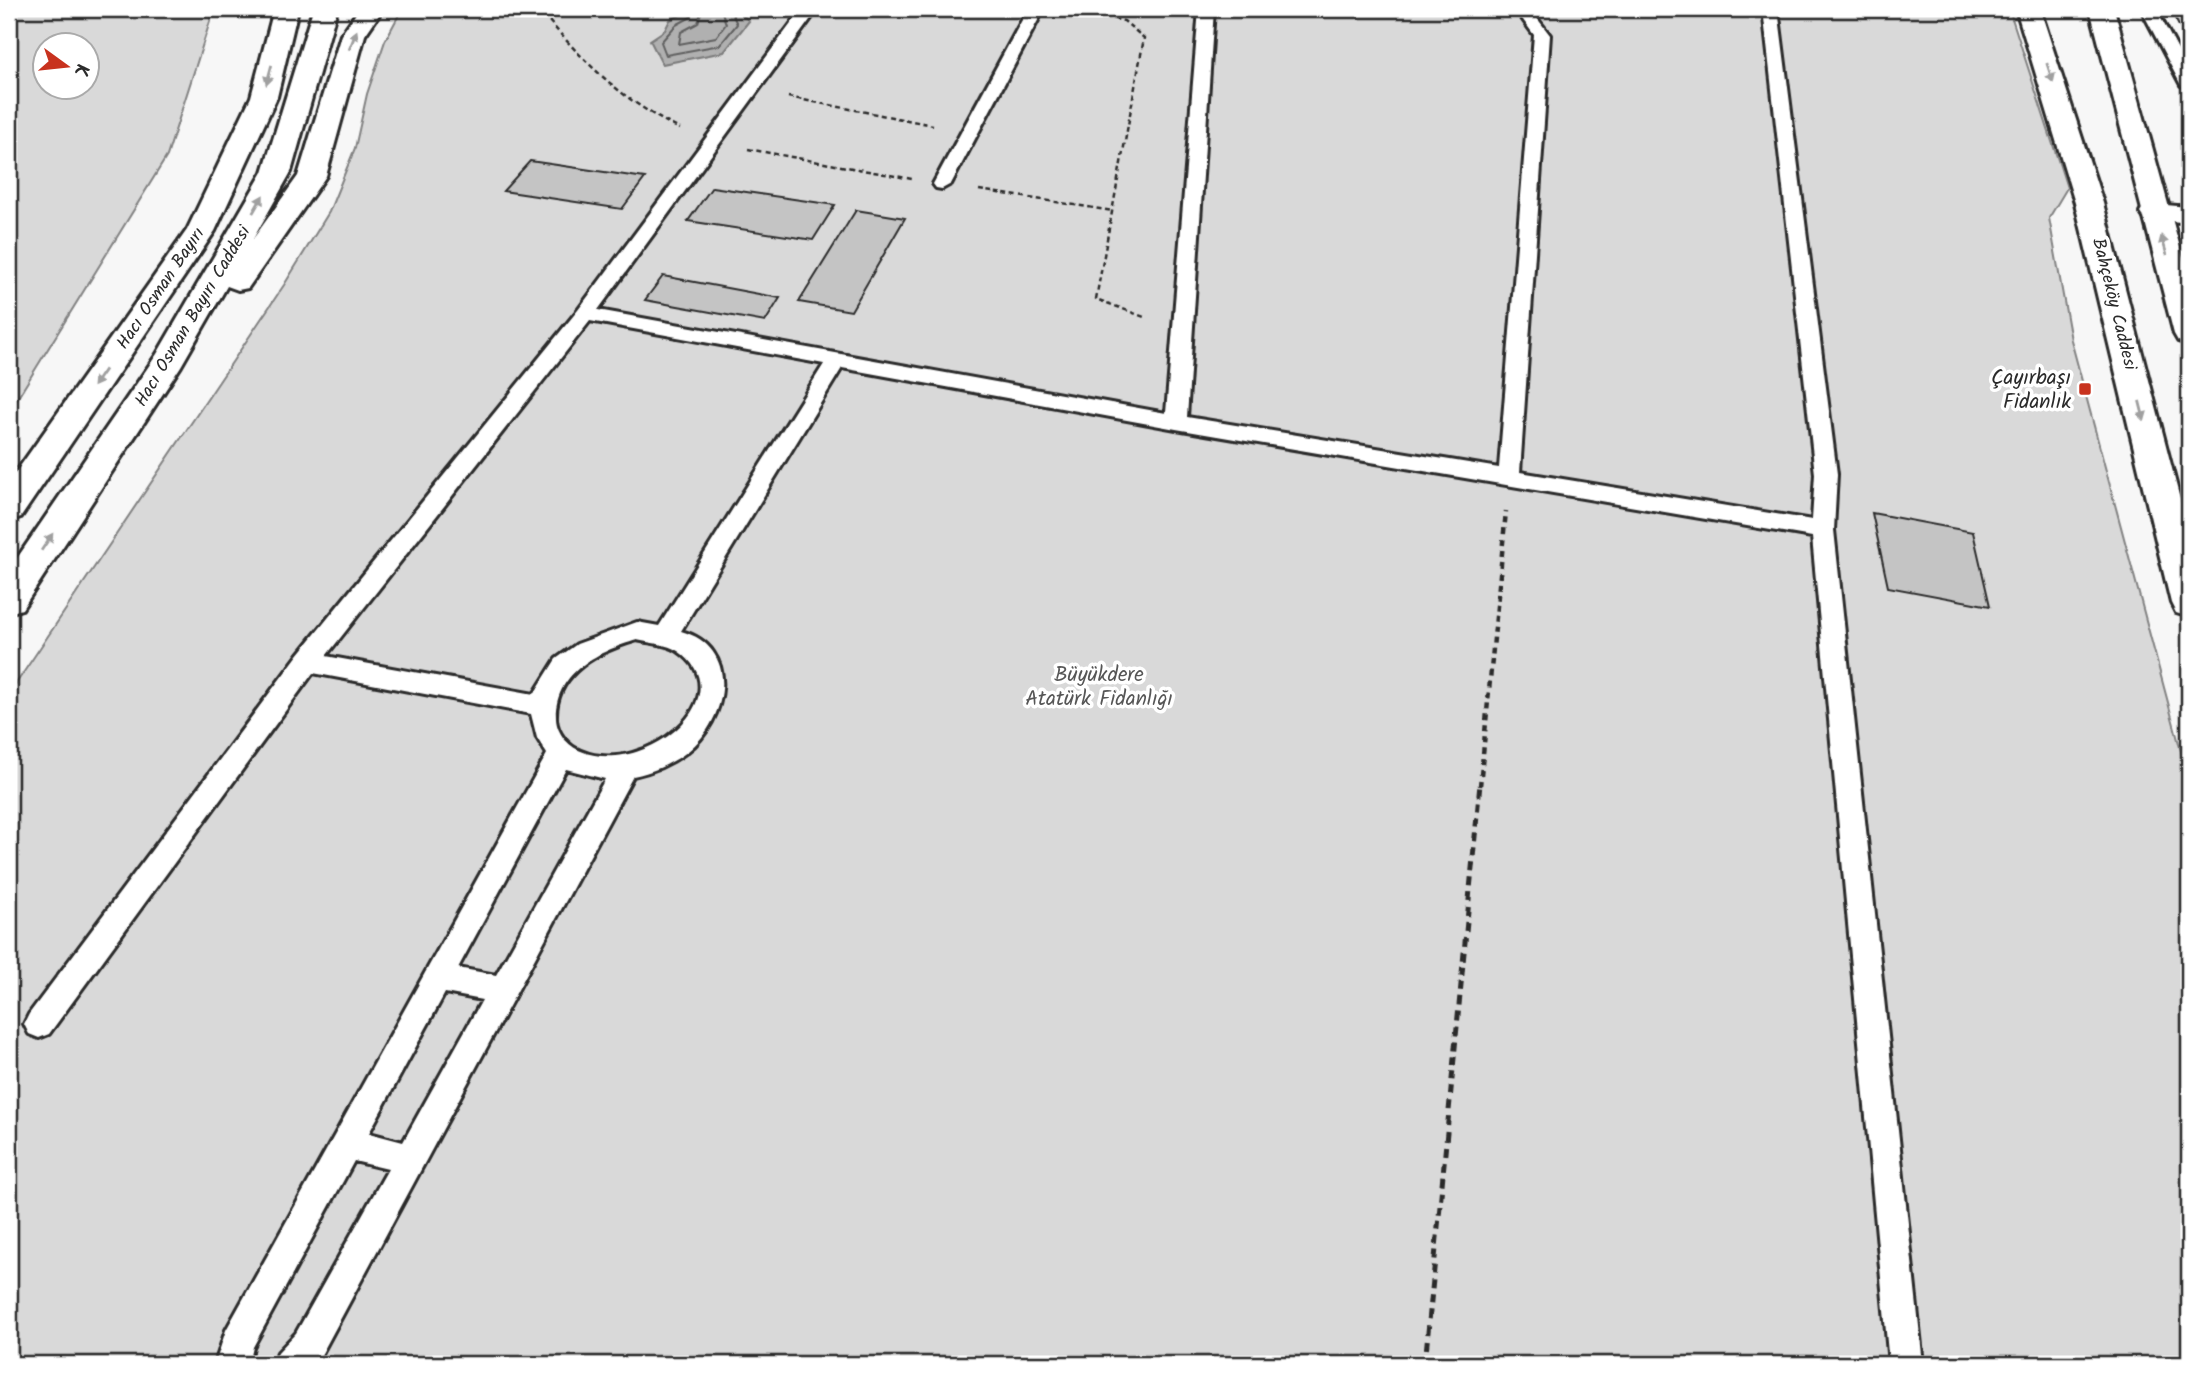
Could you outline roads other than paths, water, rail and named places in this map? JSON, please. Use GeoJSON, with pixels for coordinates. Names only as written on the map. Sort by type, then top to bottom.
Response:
{"type":"FeatureCollection","features":[{"type":"Feature","properties":{"kind":"main road","name":"Hacı Osman Bayırı"},"geometry":{"type":"LineString","coordinates":[[9,508],[201,231],[264,97],[286,9]]}},
{"type":"Feature","properties":{"kind":"main road","name":"Hacı Osman Bayırı Caddesi"},"geometry":{"type":"LineString","coordinates":[[9,599],[170,359],[277,172],[325,9]]}},
{"type":"Feature","properties":{"kind":"main road"},"geometry":{"type":"LineString","coordinates":[[170,359],[251,266],[312,176],[353,35],[371,9]]}},
{"type":"Feature","properties":{"kind":"main road","name":"Bahçeköy Caddesi"},"geometry":{"type":"LineString","coordinates":[[2028,9],[2090,202],[2189,603]]}},
{"type":"Feature","properties":{"kind":"main road"},"geometry":{"type":"LineString","coordinates":[[2102,9],[2154,212],[2189,334]]}},
{"type":"Feature","properties":{"kind":"main road"},"geometry":{"type":"LineString","coordinates":[[2154,212],[2189,215]]}},
{"type":"Feature","properties":{"kind":"lane"},"geometry":{"type":"LineString","coordinates":[[39,1024],[307,662],[585,314],[810,9]]}},
{"type":"Feature","properties":{"kind":"lane"},"geometry":{"type":"LineString","coordinates":[[942,184],[1036,9]]}},
{"type":"Feature","properties":{"kind":"lane"},"geometry":{"type":"LineString","coordinates":[[1176,422],[1207,9]]}},
{"type":"Feature","properties":{"kind":"lane"},"geometry":{"type":"LineString","coordinates":[[1509,478],[1542,35],[1523,9]]}},
{"type":"Feature","properties":{"kind":"lane"},"geometry":{"type":"LineString","coordinates":[[1771,9],[1826,474],[1823,530],[1906,1364]]}},
{"type":"Feature","properties":{"kind":"lane"},"geometry":{"type":"LineString","coordinates":[[2148,9],[2189,85]]}},
{"type":"Feature","properties":{"kind":"lane"},"geometry":{"type":"LineString","coordinates":[[585,314],[1176,422],[1823,530]]}},
{"type":"Feature","properties":{"kind":"lane"},"geometry":{"type":"LineString","coordinates":[[667,633],[837,359]]}},
{"type":"Feature","properties":{"kind":"lane"},"geometry":{"type":"LineString","coordinates":[[637,631],[667,633],[692,644],[709,663],[713,688],[706,714],[687,739],[658,758],[624,769],[589,767],[561,754],[545,733],[543,706],[554,679],[575,656],[615,637],[637,631]]}},
{"type":"Feature","properties":{"kind":"lane"},"geometry":{"type":"LineString","coordinates":[[307,662],[543,706]]}},
{"type":"Feature","properties":{"kind":"lane"},"geometry":{"type":"LineString","coordinates":[[232,1364],[238,1342],[561,754]]}},
{"type":"Feature","properties":{"kind":"lane"},"geometry":{"type":"LineString","coordinates":[[290,1364],[308,1346],[624,769]]}},
{"type":"Feature","properties":{"kind":"lane"},"geometry":{"type":"LineString","coordinates":[[437,978],[502,990]]}},
{"type":"Feature","properties":{"kind":"lane"},"geometry":{"type":"LineString","coordinates":[[346,1143],[410,1159]]}},
{"type":"Feature","properties":{"kind":"water"},"geometry":{"type":"Polygon","coordinates":[[[693,9],[736,9],[749,21],[724,52],[662,64],[650,40],[665,30],[670,20],[693,9]]]}},
{"type":"Feature","properties":{"kind":"place","name":"Çayırbaşı Fidanlık"},"geometry":{"type":"Point","coordinates":[2085,389]}},
{"type":"Feature","properties":{"kind":"park label","name":"Büyükdere Atatürk Fidanlığı"},"geometry":{"type":"Point","coordinates":[1099,686]}}]}
